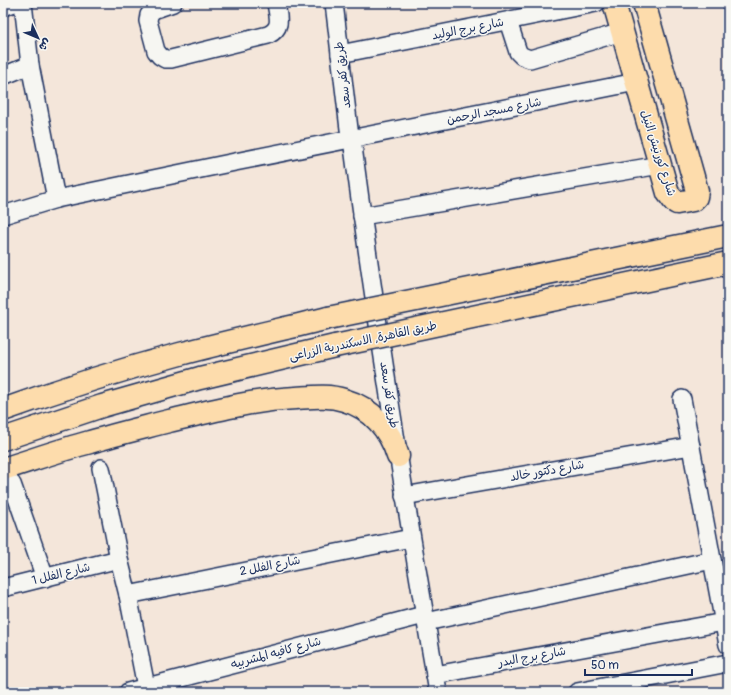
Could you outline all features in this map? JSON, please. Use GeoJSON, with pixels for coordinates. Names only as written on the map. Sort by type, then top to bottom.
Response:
{"type":"FeatureCollection","features":[{"type":"Feature","properties":{"kind":"main road","name":"شارع كورنيش النيل"},"geometry":{"type":"LineString","coordinates":[[614,3],[668,193],[674,202],[677,203],[693,200],[696,197],[697,191],[644,3]]}},
{"type":"Feature","properties":{"kind":"main road"},"geometry":{"type":"LineString","coordinates":[[3,410],[111,374],[181,354],[328,318],[728,236]]}},
{"type":"Feature","properties":{"kind":"main road","name":"طريق القاهرة, الاسكندرية الزراعى"},"geometry":{"type":"LineString","coordinates":[[3,438],[102,406],[200,378],[336,346],[728,263]]}},
{"type":"Feature","properties":{"kind":"main road"},"geometry":{"type":"LineString","coordinates":[[8,477],[89,442],[222,408],[262,401],[320,396],[345,400],[367,411],[379,422],[390,436],[398,456]]}},
{"type":"Feature","properties":{"kind":"street"},"geometry":{"type":"LineString","coordinates":[[3,7],[14,3]]}},
{"type":"Feature","properties":{"kind":"street"},"geometry":{"type":"LineString","coordinates":[[23,3],[30,65],[56,199]]}},
{"type":"Feature","properties":{"kind":"street"},"geometry":{"type":"LineString","coordinates":[[173,3],[152,10],[148,21],[156,52],[165,59],[171,59],[273,33],[279,24],[276,3]]}},
{"type":"Feature","properties":{"kind":"street","name":"طريق كفر سعد"},"geometry":{"type":"LineString","coordinates":[[334,3],[349,128],[352,139],[362,216],[404,496],[438,692]]}},
{"type":"Feature","properties":{"kind":"street","name":"شارع برج الوليد"},"geometry":{"type":"LineString","coordinates":[[340,54],[596,3]]}},
{"type":"Feature","properties":{"kind":"street"},"geometry":{"type":"LineString","coordinates":[[508,21],[518,52],[522,56],[530,59],[622,32]]}},
{"type":"Feature","properties":{"kind":"street"},"geometry":{"type":"LineString","coordinates":[[3,76],[30,65]]}},
{"type":"Feature","properties":{"kind":"street","name":"شارع مسجد الرحمن"},"geometry":{"type":"LineString","coordinates":[[3,215],[56,199],[636,82]]}},
{"type":"Feature","properties":{"kind":"street"},"geometry":{"type":"LineString","coordinates":[[362,216],[660,165]]}},
{"type":"Feature","properties":{"kind":"street"},"geometry":{"type":"LineString","coordinates":[[682,399],[728,645]]}},
{"type":"Feature","properties":{"kind":"street","name":"شارع دكتور خالد"},"geometry":{"type":"LineString","coordinates":[[404,496],[691,446]]}},
{"type":"Feature","properties":{"kind":"street"},"geometry":{"type":"LineString","coordinates":[[101,468],[119,559],[128,595],[146,690]]}},
{"type":"Feature","properties":{"kind":"street"},"geometry":{"type":"LineString","coordinates":[[8,477],[45,578]]}},
{"type":"Feature","properties":{"kind":"street","name":"شارع الفلل 2"},"geometry":{"type":"LineString","coordinates":[[128,595],[411,538]]}},
{"type":"Feature","properties":{"kind":"street","name":"شارع الفلل 1"},"geometry":{"type":"LineString","coordinates":[[3,588],[119,559]]}},
{"type":"Feature","properties":{"kind":"street","name":"شارع كافيه المشربيه"},"geometry":{"type":"LineString","coordinates":[[128,692],[146,690],[425,618],[712,560]]}},
{"type":"Feature","properties":{"kind":"street","name":"شارع برج البدر"},"geometry":{"type":"LineString","coordinates":[[435,675],[724,622]]}},
{"type":"Feature","properties":{"kind":"street"},"geometry":{"type":"LineString","coordinates":[[577,692],[728,664]]}}]}
